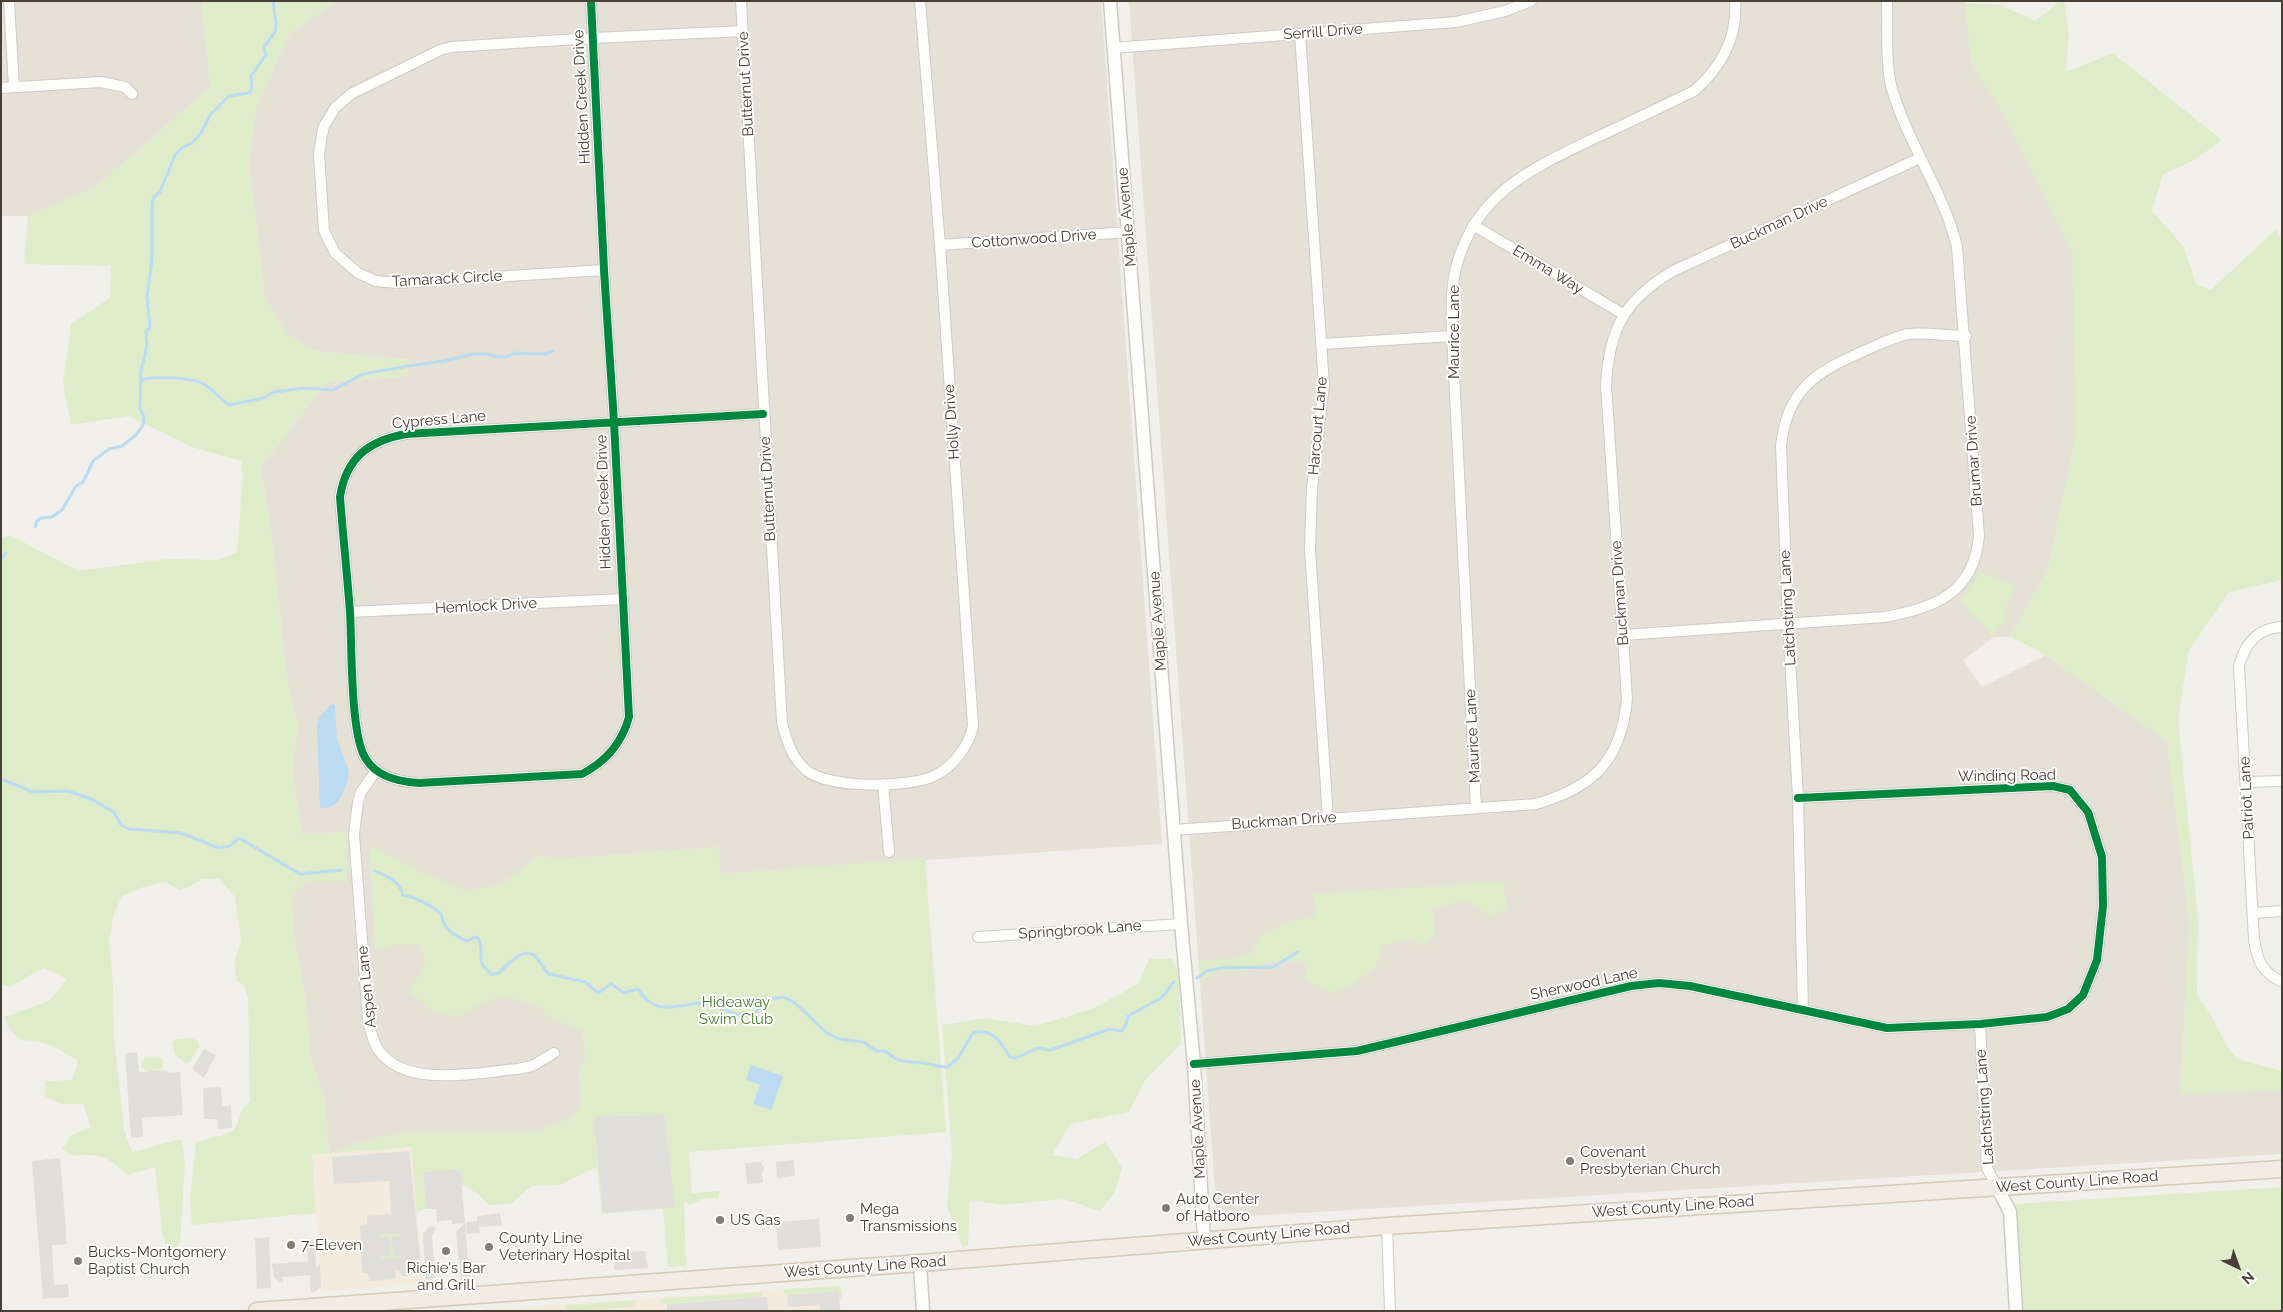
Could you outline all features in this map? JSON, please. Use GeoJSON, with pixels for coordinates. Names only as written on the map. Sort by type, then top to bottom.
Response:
{"type":"FeatureCollection","features":[{"type":"Feature","properties":{"kind":"main road","name":"West County Line Road"},"geometry":{"type":"LineString","coordinates":[[256,1311],[920,1263],[1387,1226],[2282,1170]]}},
{"type":"Feature","properties":{"kind":"street"},"geometry":{"type":"LineString","coordinates":[[9,1],[14,88]]}},
{"type":"Feature","properties":{"kind":"street","name":"Hidden Creek Drive"},"geometry":{"type":"LineString","coordinates":[[376,771],[404,782],[420,784],[582,774],[605,760],[620,740],[628,717],[591,1]]}},
{"type":"Feature","properties":{"kind":"street","name":"Butternut Drive"},"geometry":{"type":"LineString","coordinates":[[741,1],[782,723],[786,738],[796,760],[817,777],[841,783],[883,784]]}},
{"type":"Feature","properties":{"kind":"street","name":"Holly Drive"},"geometry":{"type":"LineString","coordinates":[[883,784],[934,776],[943,770],[967,745],[973,726],[940,246],[920,1]]}},
{"type":"Feature","properties":{"kind":"street","name":"Maple Avenue"},"geometry":{"type":"LineString","coordinates":[[1110,1],[1181,924],[1194,1064],[1204,1240]]}},
{"type":"Feature","properties":{"kind":"street","name":"Serrill Drive"},"geometry":{"type":"LineString","coordinates":[[1113,48],[1456,22],[1505,11],[1531,1]]}},
{"type":"Feature","properties":{"kind":"street","name":"Maurice Lane"},"geometry":{"type":"LineString","coordinates":[[1476,807],[1452,336],[1452,286],[1456,265],[1473,225],[1483,210],[1498,195],[1531,170],[1694,91],[1706,81],[1720,62],[1731,40],[1735,25],[1735,1]]}},
{"type":"Feature","properties":{"kind":"street","name":"Brumar Drive"},"geometry":{"type":"LineString","coordinates":[[1623,635],[1885,617],[1928,607],[1950,595],[1973,565],[1978,552],[1979,536],[1966,336],[1957,247],[1954,232],[1898,106],[1890,80],[1887,1]]}},
{"type":"Feature","properties":{"kind":"street","name":"Tamarack Circle"},"geometry":{"type":"LineString","coordinates":[[604,270],[398,283],[376,281],[367,277],[342,261],[328,242],[324,232],[319,154],[324,126],[335,108],[344,99],[440,50],[463,46],[743,31]]}},
{"type":"Feature","properties":{"kind":"street","name":"Harcourt Lane"},"geometry":{"type":"LineString","coordinates":[[1300,34],[1324,385],[1312,488],[1310,549],[1328,818]]}},
{"type":"Feature","properties":{"kind":"street"},"geometry":{"type":"LineString","coordinates":[[1,88],[101,82],[125,87],[132,94]]}},
{"type":"Feature","properties":{"kind":"street","name":"Buckman Drive"},"geometry":{"type":"LineString","coordinates":[[1174,830],[1536,804],[1569,793],[1582,785],[1605,764],[1613,751],[1624,722],[1627,699],[1606,385],[1611,348],[1623,314],[1647,288],[1673,272],[1920,158]]}},
{"type":"Feature","properties":{"kind":"street","name":"Emma Way"},"geometry":{"type":"LineString","coordinates":[[1473,225],[1623,314]]}},
{"type":"Feature","properties":{"kind":"street","name":"Cottonwood Drive"},"geometry":{"type":"LineString","coordinates":[[940,246],[1128,232]]}},
{"type":"Feature","properties":{"kind":"street","name":"Latchstring Lane"},"geometry":{"type":"LineString","coordinates":[[1803,1009],[1798,798],[1788,623],[1781,446],[1788,413],[1796,397],[1822,371],[1899,336],[1910,334],[1966,336]]}},
{"type":"Feature","properties":{"kind":"street"},"geometry":{"type":"LineString","coordinates":[[1322,344],[1452,336]]}},
{"type":"Feature","properties":{"kind":"street","name":"Cypress Lane"},"geometry":{"type":"LineString","coordinates":[[376,771],[366,759],[356,731],[350,612],[340,497],[343,480],[358,456],[369,446],[381,440],[406,434],[764,414]]}},
{"type":"Feature","properties":{"kind":"street","name":"Hemlock Drive"},"geometry":{"type":"LineString","coordinates":[[350,612],[622,599]]}},
{"type":"Feature","properties":{"kind":"street","name":"Patriot Lane"},"geometry":{"type":"LineString","coordinates":[[2282,627],[2273,628],[2256,636],[2244,650],[2239,666],[2253,913],[2258,960],[2273,977],[2282,982]]}},
{"type":"Feature","properties":{"kind":"street","name":"Aspen Lane"},"geometry":{"type":"LineString","coordinates":[[376,771],[361,792],[354,834],[368,1019],[374,1042],[380,1052],[407,1071],[426,1076],[518,1069],[532,1066],[554,1053]]}},
{"type":"Feature","properties":{"kind":"street"},"geometry":{"type":"LineString","coordinates":[[2246,782],[2282,781]]}},
{"type":"Feature","properties":{"kind":"street"},"geometry":{"type":"LineString","coordinates":[[883,784],[889,852]]}},
{"type":"Feature","properties":{"kind":"street","name":"Winding Road"},"geometry":{"type":"LineString","coordinates":[[1798,798],[2053,786],[2070,790],[2079,800],[2088,812],[2102,857],[2103,906],[2096,960],[2089,983],[2076,1003],[2058,1014],[1980,1024]]}},
{"type":"Feature","properties":{"kind":"street"},"geometry":{"type":"LineString","coordinates":[[2253,913],[2282,912]]}},
{"type":"Feature","properties":{"kind":"street","name":"Springbrook Lane"},"geometry":{"type":"LineString","coordinates":[[978,936],[1181,924]]}},
{"type":"Feature","properties":{"kind":"street","name":"Sherwood Lane"},"geometry":{"type":"LineString","coordinates":[[1194,1064],[1357,1051],[1631,986],[1659,983],[1690,986],[1887,1028],[1980,1024]]}},
{"type":"Feature","properties":{"kind":"street","name":"Latchstring Lane"},"geometry":{"type":"LineString","coordinates":[[1980,1024],[1987,1168],[1997,1187]]}},
{"type":"Feature","properties":{"kind":"street"},"geometry":{"type":"LineString","coordinates":[[1997,1187],[2010,1212],[2016,1311]]}},
{"type":"Feature","properties":{"kind":"street"},"geometry":{"type":"LineString","coordinates":[[1387,1226],[1390,1311]]}},
{"type":"Feature","properties":{"kind":"street"},"geometry":{"type":"LineString","coordinates":[[920,1263],[923,1311]]}},
{"type":"Feature","properties":{"kind":"shaded area"},"geometry":{"type":"Polygon","coordinates":[[[1,1],[204,1],[202,8],[211,87],[96,187],[28,216],[1,216],[1,1]]]}},
{"type":"Feature","properties":{"kind":"shaded area"},"geometry":{"type":"Polygon","coordinates":[[[338,1],[1101,1],[1162,844],[720,874],[718,847],[565,859],[586,1062],[579,1068],[581,1105],[571,1118],[537,1132],[406,1132],[354,1144],[329,1154],[324,1097],[311,1061],[305,998],[294,936],[291,896],[307,881],[347,881],[346,832],[302,834],[292,771],[298,725],[287,681],[270,523],[260,467],[327,382],[407,376],[409,360],[315,351],[287,335],[265,299],[249,166],[256,107],[289,34],[338,1]]]}},
{"type":"Feature","properties":{"kind":"shaded area"},"geometry":{"type":"Polygon","coordinates":[[[1129,1],[1965,1],[1972,65],[2005,116],[2073,253],[2077,430],[2048,570],[2010,637],[1994,637],[1963,660],[1982,687],[2046,655],[2167,741],[2190,926],[2180,1093],[2282,1090],[2282,1154],[1217,1218],[1129,1]]]}},
{"type":"Feature","properties":{"kind":"shaded area"},"geometry":{"type":"Polygon","coordinates":[[[204,1049],[216,1055],[204,1078],[192,1069],[204,1049]]]}},
{"type":"Feature","properties":{"kind":"shaded area"},"geometry":{"type":"Polygon","coordinates":[[[137,1052],[139,1072],[167,1070],[168,1073],[180,1072],[183,1115],[142,1118],[143,1137],[131,1138],[125,1053],[137,1052]]]}},
{"type":"Feature","properties":{"kind":"shaded area"},"geometry":{"type":"Polygon","coordinates":[[[221,1087],[222,1106],[231,1106],[232,1128],[218,1129],[217,1119],[204,1119],[203,1088],[221,1087]]]}},
{"type":"Feature","properties":{"kind":"shaded area"},"geometry":{"type":"Polygon","coordinates":[[[664,1115],[675,1207],[603,1213],[594,1117],[664,1115]]]}},
{"type":"Feature","properties":{"kind":"shaded area"},"geometry":{"type":"Polygon","coordinates":[[[412,1147],[423,1284],[322,1292],[312,1155],[412,1147]]]}},
{"type":"Feature","properties":{"kind":"shaded area"},"geometry":{"type":"Polygon","coordinates":[[[409,1151],[421,1266],[406,1276],[401,1276],[400,1272],[396,1270],[395,1279],[370,1281],[367,1273],[362,1273],[360,1225],[367,1224],[367,1216],[391,1214],[389,1181],[334,1184],[332,1157],[409,1151]],[[400,1233],[380,1235],[380,1237],[389,1237],[390,1256],[382,1256],[381,1259],[402,1258],[401,1255],[393,1256],[391,1237],[399,1236],[400,1233]]]}},
{"type":"Feature","properties":{"kind":"shaded area"},"geometry":{"type":"Polygon","coordinates":[[[60,1158],[67,1244],[52,1245],[54,1285],[68,1284],[69,1297],[43,1299],[32,1161],[60,1158]]]}},
{"type":"Feature","properties":{"kind":"shaded area"},"geometry":{"type":"Polygon","coordinates":[[[794,1160],[795,1176],[777,1178],[776,1162],[794,1160]]]}},
{"type":"Feature","properties":{"kind":"shaded area"},"geometry":{"type":"Polygon","coordinates":[[[760,1162],[764,1167],[762,1173],[763,1183],[747,1184],[745,1163],[760,1162]]]}},
{"type":"Feature","properties":{"kind":"shaded area"},"geometry":{"type":"Polygon","coordinates":[[[460,1169],[465,1223],[452,1224],[452,1220],[437,1222],[436,1209],[426,1209],[423,1172],[460,1169]]]}},
{"type":"Feature","properties":{"kind":"shaded area"},"geometry":{"type":"Polygon","coordinates":[[[500,1213],[502,1225],[479,1227],[480,1233],[467,1234],[466,1222],[477,1221],[477,1216],[500,1213]]]}},
{"type":"Feature","properties":{"kind":"shaded area"},"geometry":{"type":"Polygon","coordinates":[[[819,1219],[821,1247],[778,1250],[776,1222],[819,1219]]]}},
{"type":"Feature","properties":{"kind":"shaded area"},"geometry":{"type":"Polygon","coordinates":[[[465,1223],[469,1275],[461,1282],[456,1232],[465,1223]]]}},
{"type":"Feature","properties":{"kind":"shaded area"},"geometry":{"type":"Polygon","coordinates":[[[430,1226],[436,1228],[432,1236],[435,1276],[426,1285],[423,1233],[430,1226]]]}},
{"type":"Feature","properties":{"kind":"shaded area"},"geometry":{"type":"Polygon","coordinates":[[[269,1237],[271,1288],[257,1289],[255,1238],[269,1237]]]}},
{"type":"Feature","properties":{"kind":"shaded area"},"geometry":{"type":"Polygon","coordinates":[[[306,1238],[315,1242],[316,1267],[320,1264],[321,1286],[311,1293],[310,1275],[283,1277],[283,1284],[274,1278],[272,1264],[308,1261],[306,1238]]]}},
{"type":"Feature","properties":{"kind":"shaded area"},"geometry":{"type":"Polygon","coordinates":[[[645,1251],[648,1268],[614,1270],[615,1253],[645,1251]]]}},
{"type":"Feature","properties":{"kind":"shaded area"},"geometry":{"type":"Polygon","coordinates":[[[839,1285],[841,1311],[470,1311],[839,1285]]]}},
{"type":"Feature","properties":{"kind":"shaded area"},"geometry":{"type":"Polygon","coordinates":[[[839,1291],[840,1311],[820,1311],[820,1305],[788,1307],[787,1295],[839,1291]]]}},
{"type":"Feature","properties":{"kind":"shaded area"},"geometry":{"type":"Polygon","coordinates":[[[767,1297],[768,1311],[667,1311],[667,1304],[767,1297]]]}},
{"type":"Feature","properties":{"kind":"green space","name":"Hideaway Swim Club"},"geometry":{"type":"Polygon","coordinates":[[[204,1],[338,1],[289,34],[256,107],[249,166],[265,299],[287,335],[315,351],[409,360],[407,376],[327,382],[260,467],[270,523],[287,681],[298,725],[292,771],[302,834],[347,832],[347,881],[307,881],[291,896],[294,936],[305,998],[311,1061],[324,1097],[329,1153],[354,1144],[406,1132],[537,1132],[571,1118],[581,1105],[579,1068],[586,1061],[582,1031],[550,1017],[536,1005],[503,996],[478,1005],[458,1017],[431,1011],[407,989],[418,978],[425,964],[420,945],[397,944],[375,951],[369,845],[427,875],[465,890],[498,885],[520,871],[537,855],[564,859],[718,847],[720,874],[925,858],[946,1132],[689,1152],[692,1193],[720,1191],[718,1198],[705,1198],[690,1205],[684,1201],[686,1266],[668,1267],[663,1209],[602,1214],[597,1167],[560,1185],[531,1186],[511,1204],[489,1205],[478,1194],[461,1184],[459,1169],[423,1173],[426,1209],[417,1212],[411,1147],[312,1155],[316,1213],[192,1225],[190,1199],[196,1142],[222,1135],[234,1129],[241,1111],[250,1102],[248,998],[244,986],[237,981],[234,963],[241,939],[235,897],[219,879],[203,879],[179,890],[166,882],[143,887],[122,896],[114,914],[109,940],[113,986],[114,1036],[124,1130],[132,1152],[181,1139],[185,1161],[180,1244],[168,1252],[163,1236],[155,1167],[127,1175],[103,1157],[89,1155],[73,1156],[62,1149],[70,1136],[91,1127],[83,1104],[62,1104],[46,1097],[45,1081],[72,1080],[78,1061],[50,1045],[18,1038],[13,1034],[4,1017],[49,1001],[67,979],[43,968],[10,987],[1,984],[1,538],[10,535],[78,571],[168,559],[218,560],[237,552],[243,475],[241,461],[192,447],[128,416],[71,425],[63,383],[71,324],[110,298],[111,266],[24,264],[28,216],[96,187],[211,87],[202,8],[204,1]]]}},
{"type":"Feature","properties":{"kind":"green space"},"geometry":{"type":"Polygon","coordinates":[[[2060,1],[2064,1],[2069,35],[2066,72],[2113,53],[2222,140],[2193,161],[2163,174],[2152,211],[2184,247],[2196,284],[2211,290],[2275,230],[2282,236],[2282,580],[2229,592],[2189,650],[2178,719],[2198,919],[2197,995],[2211,1015],[2228,1048],[2237,1059],[2282,1071],[2282,1090],[2180,1094],[2190,926],[2167,741],[2046,655],[2010,637],[2048,570],[2076,432],[2073,253],[2005,116],[1972,65],[1965,3],[2001,5],[2035,21],[2060,1]]]}},
{"type":"Feature","properties":{"kind":"green space"},"geometry":{"type":"Polygon","coordinates":[[[1981,572],[2015,587],[2005,610],[2009,615],[2006,622],[1999,626],[1994,637],[1960,601],[1981,572]]]}},
{"type":"Feature","properties":{"kind":"green space"},"geometry":{"type":"Polygon","coordinates":[[[1505,881],[1504,891],[1508,908],[1492,916],[1465,901],[1433,908],[1435,933],[1425,946],[1410,940],[1384,945],[1375,968],[1353,984],[1331,993],[1306,980],[1304,961],[1271,962],[1245,971],[1216,972],[1200,981],[1198,961],[1228,959],[1252,954],[1260,936],[1285,922],[1316,916],[1314,894],[1505,881]]]}},
{"type":"Feature","properties":{"kind":"green space"},"geometry":{"type":"Polygon","coordinates":[[[1149,959],[1172,959],[1179,975],[1181,1044],[1146,1079],[1129,1112],[1070,1124],[1052,1155],[1077,1159],[1105,1142],[1122,1167],[1115,1192],[1100,1211],[1064,1199],[1000,1205],[970,1200],[968,1244],[963,1248],[947,1206],[952,1153],[942,1025],[986,1018],[1035,1026],[1092,1009],[1138,984],[1149,959]]]}},
{"type":"Feature","properties":{"kind":"green space"},"geometry":{"type":"Polygon","coordinates":[[[191,1038],[198,1041],[199,1047],[191,1061],[186,1063],[175,1055],[172,1043],[176,1039],[191,1038]]]}},
{"type":"Feature","properties":{"kind":"green space"},"geometry":{"type":"Polygon","coordinates":[[[144,1057],[159,1057],[163,1060],[163,1068],[151,1071],[143,1069],[141,1066],[144,1057]]]}},
{"type":"Feature","properties":{"kind":"green space"},"geometry":{"type":"Polygon","coordinates":[[[2282,1187],[2282,1311],[2021,1311],[2015,1204],[2282,1187]]]}},
{"type":"Feature","properties":{"kind":"green space"},"geometry":{"type":"Polygon","coordinates":[[[400,1233],[399,1236],[391,1237],[393,1255],[400,1255],[402,1258],[381,1259],[388,1237],[380,1237],[380,1235],[400,1233]]]}},
{"type":"Feature","properties":{"kind":"green space"},"geometry":{"type":"Polygon","coordinates":[[[839,1286],[842,1291],[842,1299],[839,1299],[839,1291],[785,1295],[783,1289],[839,1286]]]}},
{"type":"Feature","properties":{"kind":"green space"},"geometry":{"type":"Polygon","coordinates":[[[763,1292],[761,1297],[660,1304],[659,1299],[763,1292]]]}},
{"type":"Feature","properties":{"kind":"green space"},"geometry":{"type":"Polygon","coordinates":[[[638,1300],[632,1307],[566,1311],[565,1305],[638,1300]]]}},
{"type":"Feature","properties":{"kind":"water"},"geometry":{"type":"Polygon","coordinates":[[[331,704],[335,705],[337,739],[349,772],[344,791],[337,803],[326,808],[320,807],[317,728],[319,718],[331,704]]]}},
{"type":"Feature","properties":{"kind":"water"},"geometry":{"type":"Polygon","coordinates":[[[751,1065],[783,1076],[771,1110],[753,1104],[760,1085],[746,1080],[751,1065]]]}},
{"type":"Feature","properties":{"kind":"waterway"},"geometry":{"type":"LineString","coordinates":[[35,527],[37,521],[41,518],[52,517],[62,510],[76,486],[83,482],[93,461],[109,449],[122,446],[136,435],[143,425],[144,417],[140,409],[141,372],[147,345],[146,332],[150,327],[147,297],[152,259],[152,203],[154,197],[160,192],[175,155],[183,147],[192,143],[201,133],[210,115],[229,96],[249,93],[252,89],[251,76],[266,55],[264,47],[275,32],[276,23],[273,1]]}},
{"type":"Feature","properties":{"kind":"waterway"},"geometry":{"type":"LineString","coordinates":[[142,380],[164,377],[199,382],[207,386],[229,405],[264,398],[274,392],[305,388],[333,390],[363,374],[444,361],[473,354],[506,357],[515,353],[545,354],[553,351]]}},
{"type":"Feature","properties":{"kind":"waterway"},"geometry":{"type":"LineString","coordinates":[[1,559],[6,553]]}},
{"type":"Feature","properties":{"kind":"waterway"},"geometry":{"type":"LineString","coordinates":[[1,779],[33,792],[68,791],[91,799],[114,812],[121,825],[129,829],[181,833],[219,848],[230,846],[239,838],[300,874],[341,870]]}},
{"type":"Feature","properties":{"kind":"waterway"},"geometry":{"type":"LineString","coordinates":[[375,871],[396,882],[403,895],[424,902],[437,910],[441,914],[444,924],[453,934],[467,941],[475,937],[478,938],[481,949],[481,961],[492,974],[499,973],[506,965],[526,953],[536,957],[549,974],[585,982],[598,993],[611,984],[624,993],[638,989],[651,1003],[658,1006],[673,1007],[700,1003],[717,1006],[734,1014],[750,1015],[758,1010],[765,1000],[783,997],[795,1003],[827,1033],[839,1039],[863,1042],[877,1051],[886,1051],[899,1060],[942,1067],[948,1067],[958,1058],[973,1033],[986,1032],[991,1034],[1003,1046],[1010,1057],[1016,1058],[1037,1048],[1051,1050],[1109,1029],[1122,1031],[1128,1016],[1161,998],[1174,982]]}},
{"type":"Feature","properties":{"kind":"waterway"},"geometry":{"type":"LineString","coordinates":[[1197,978],[1207,971],[1221,968],[1273,967],[1298,952]]}},
{"type":"Feature","properties":{"kind":"cycle path"},"geometry":{"type":"LineString","coordinates":[[591,1],[604,270],[614,422],[629,717],[622,735],[612,751],[598,764],[582,774],[419,783],[390,777],[376,770],[371,765],[361,747],[354,711],[350,612],[340,497],[348,472],[361,453],[380,441],[406,434],[763,414]]}},
{"type":"Feature","properties":{"kind":"cycle path"},"geometry":{"type":"LineString","coordinates":[[1194,1064],[1357,1051],[1631,986],[1659,983],[1690,986],[1887,1028],[1980,1024],[2047,1017],[2068,1009],[2083,995],[2097,960],[2103,906],[2102,857],[2088,812],[2070,790],[2053,786],[1798,798]]}},
{"type":"Feature","properties":{"kind":"place","name":"Covenant Presbyterian Church"},"geometry":{"type":"Point","coordinates":[1570,1161]}},
{"type":"Feature","properties":{"kind":"place","name":"Auto Center of Hatboro"},"geometry":{"type":"Point","coordinates":[1166,1208]}},
{"type":"Feature","properties":{"kind":"place","name":"Mega Transmissions"},"geometry":{"type":"Point","coordinates":[850,1218]}},
{"type":"Feature","properties":{"kind":"place","name":"US Gas"},"geometry":{"type":"Point","coordinates":[720,1220]}},
{"type":"Feature","properties":{"kind":"place","name":"7-Eleven"},"geometry":{"type":"Point","coordinates":[291,1245]}},
{"type":"Feature","properties":{"kind":"place","name":"County Line Veterinary Hospital"},"geometry":{"type":"Point","coordinates":[489,1247]}},
{"type":"Feature","properties":{"kind":"place","name":"Richie's Bar and Grill"},"geometry":{"type":"Point","coordinates":[446,1251]}},
{"type":"Feature","properties":{"kind":"place","name":"Bucks-Montgomery Baptist Church"},"geometry":{"type":"Point","coordinates":[78,1261]}}]}
